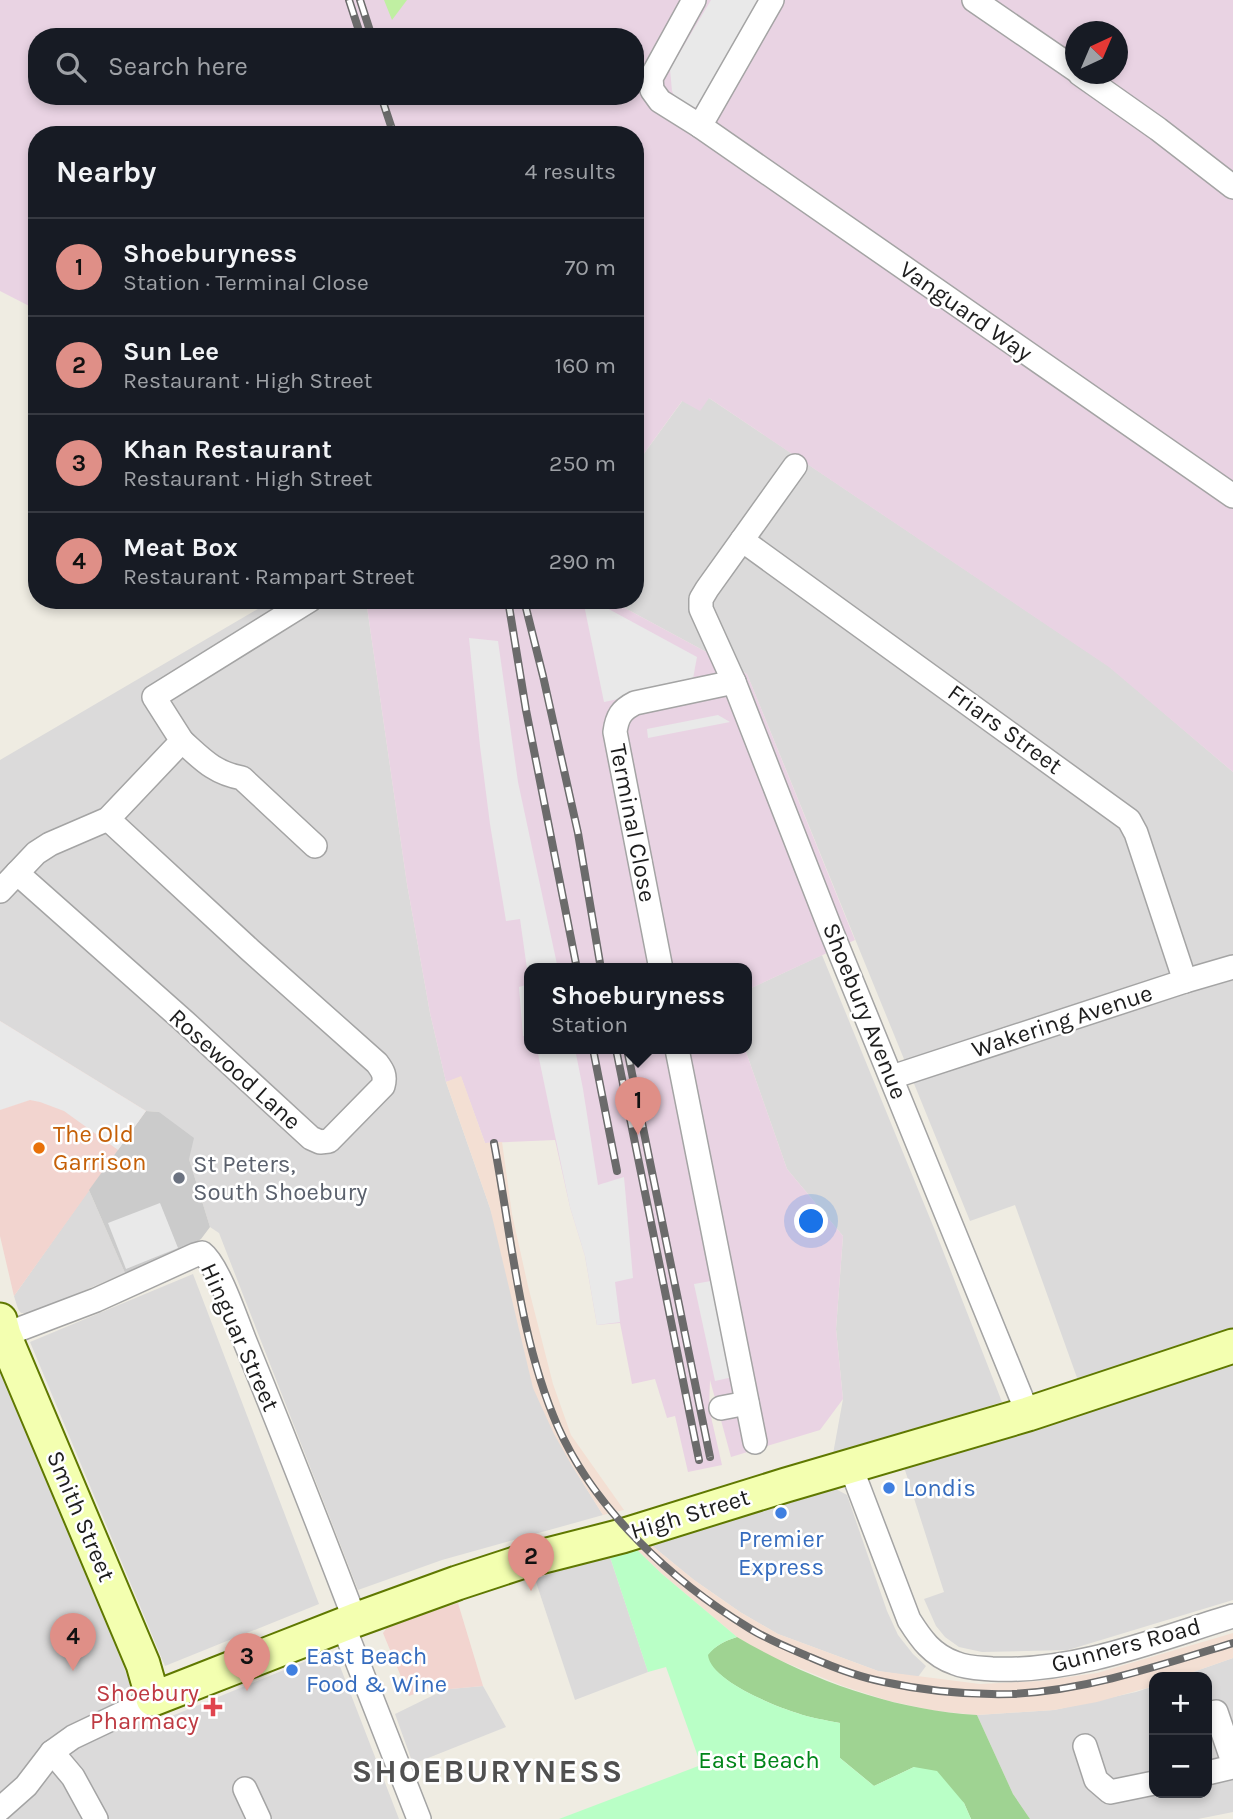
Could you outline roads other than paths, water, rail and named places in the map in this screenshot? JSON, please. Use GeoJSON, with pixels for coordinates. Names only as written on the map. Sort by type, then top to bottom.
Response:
{"type":"FeatureCollection","features":[{"type":"Feature","properties":{"kind":"street","name":"Vanguard Way"},"geometry":{"type":"LineString","coordinates":[[694,0],[651,78],[652,90],[660,101],[1233,496]]}},
{"type":"Feature","properties":{"kind":"street"},"geometry":{"type":"LineString","coordinates":[[699,126],[772,0]]}},
{"type":"Feature","properties":{"kind":"street"},"geometry":{"type":"LineString","coordinates":[[974,0],[1065,62]]}},
{"type":"Feature","properties":{"kind":"street"},"geometry":{"type":"LineString","coordinates":[[1094,84],[1233,187]]}},
{"type":"Feature","properties":{"kind":"street"},"geometry":{"type":"LineString","coordinates":[[742,540],[795,466]]}},
{"type":"Feature","properties":{"kind":"street","name":"Shoebury Avenue"},"geometry":{"type":"LineString","coordinates":[[742,540],[701,599],[701,609],[734,682],[832,933],[1028,1414]]}},
{"type":"Feature","properties":{"kind":"street","name":"Friars Street"},"geometry":{"type":"LineString","coordinates":[[742,540],[1129,820],[1136,833],[1185,981]]}},
{"type":"Feature","properties":{"kind":"street"},"geometry":{"type":"LineString","coordinates":[[296,609],[155,697],[182,741],[212,767],[226,775],[242,778],[315,846]]}},
{"type":"Feature","properties":{"kind":"street","name":"Terminal Close"},"geometry":{"type":"LineString","coordinates":[[661,963],[615,732],[617,719],[624,709],[635,702],[734,682]]}},
{"type":"Feature","properties":{"kind":"street"},"geometry":{"type":"LineString","coordinates":[[0,891],[36,853],[50,844],[108,819],[182,741]]}},
{"type":"Feature","properties":{"kind":"street","name":"Rosewood Lane"},"geometry":{"type":"LineString","coordinates":[[17,873],[311,1138],[329,1142],[383,1086],[384,1073],[377,1063],[108,819]]}},
{"type":"Feature","properties":{"kind":"street","name":"Wakering Avenue"},"geometry":{"type":"LineString","coordinates":[[892,1077],[1233,967]]}},
{"type":"Feature","properties":{"kind":"street"},"geometry":{"type":"LineString","coordinates":[[678,1054],[755,1442]]}},
{"type":"Feature","properties":{"kind":"street","name":"Hinguar Street"},"geometry":{"type":"LineString","coordinates":[[2,1328],[96,1300],[195,1255],[202,1253],[208,1258],[285,1439],[349,1622]]}},
{"type":"Feature","properties":{"kind":"street","name":"Smith Street"},"geometry":{"type":"LineString","coordinates":[[2,1328],[143,1664],[153,1699]]}},
{"type":"Feature","properties":{"kind":"street","name":"High Street"},"geometry":{"type":"LineString","coordinates":[[153,1699],[349,1622],[524,1561],[622,1536],[850,1465],[1028,1414],[1233,1346]]}},
{"type":"Feature","properties":{"kind":"street"},"geometry":{"type":"LineString","coordinates":[[721,1408],[747,1403]]}},
{"type":"Feature","properties":{"kind":"street","name":"Gunners Road"},"geometry":{"type":"LineString","coordinates":[[850,1465],[909,1620],[922,1641],[955,1663],[975,1668],[1013,1670],[1057,1666],[1107,1655],[1233,1616]]}},
{"type":"Feature","properties":{"kind":"street"},"geometry":{"type":"LineString","coordinates":[[349,1622],[419,1819]]}},
{"type":"Feature","properties":{"kind":"street"},"geometry":{"type":"LineString","coordinates":[[0,1809],[26,1786],[52,1752],[73,1737],[153,1699]]}},
{"type":"Feature","properties":{"kind":"street"},"geometry":{"type":"LineString","coordinates":[[1216,1712],[1233,1762]]}},
{"type":"Feature","properties":{"kind":"street"},"geometry":{"type":"LineString","coordinates":[[1085,1746],[1096,1780],[1110,1792],[1149,1784]]}},
{"type":"Feature","properties":{"kind":"street"},"geometry":{"type":"LineString","coordinates":[[52,1752],[73,1777],[96,1819]]}},
{"type":"Feature","properties":{"kind":"street"},"geometry":{"type":"LineString","coordinates":[[1212,1772],[1233,1768]]}},
{"type":"Feature","properties":{"kind":"street"},"geometry":{"type":"LineString","coordinates":[[245,1789],[259,1819]]}},
{"type":"Feature","properties":{"kind":"railway"},"geometry":{"type":"LineString","coordinates":[[349,0],[358,28]]}},
{"type":"Feature","properties":{"kind":"railway"},"geometry":{"type":"LineString","coordinates":[[360,0],[369,28]]}},
{"type":"Feature","properties":{"kind":"railway"},"geometry":{"type":"LineString","coordinates":[[384,105],[391,126]]}},
{"type":"Feature","properties":{"kind":"railway"},"geometry":{"type":"LineString","coordinates":[[509,609],[526,710],[576,963]]}},
{"type":"Feature","properties":{"kind":"railway"},"geometry":{"type":"LineString","coordinates":[[526,609],[578,833],[600,963]]}},
{"type":"Feature","properties":{"kind":"railway"},"geometry":{"type":"LineString","coordinates":[[594,1054],[617,1171]]}},
{"type":"Feature","properties":{"kind":"railway"},"geometry":{"type":"LineString","coordinates":[[617,1054],[699,1460]]}},
{"type":"Feature","properties":{"kind":"railway"},"geometry":{"type":"LineString","coordinates":[[628,1054],[710,1457]]}},
{"type":"Feature","properties":{"kind":"railway"},"geometry":{"type":"LineString","coordinates":[[494,1143],[525,1323],[545,1393],[558,1427],[574,1458],[614,1515],[664,1566],[720,1609],[772,1640],[847,1672],[900,1685],[964,1693],[1040,1692],[1096,1682],[1233,1643]]}},
{"type":"Feature","properties":{"kind":"place","name":"Shoeburyness"},"geometry":{"type":"Point","coordinates":[638,1135]}},
{"type":"Feature","properties":{"kind":"place","name":"The Old Garrison"},"geometry":{"type":"Point","coordinates":[39,1148]}},
{"type":"Feature","properties":{"kind":"place","name":"St Peters, South Shoebury"},"geometry":{"type":"Point","coordinates":[179,1178]}},
{"type":"Feature","properties":{"kind":"place","name":"Londis"},"geometry":{"type":"Point","coordinates":[889,1488]}},
{"type":"Feature","properties":{"kind":"place","name":"Premier Express"},"geometry":{"type":"Point","coordinates":[781,1513]}},
{"type":"Feature","properties":{"kind":"place","name":"Sun Lee"},"geometry":{"type":"Point","coordinates":[531,1591]}},
{"type":"Feature","properties":{"kind":"place","name":"East Beach Food & Wine"},"geometry":{"type":"Point","coordinates":[292,1670]}},
{"type":"Feature","properties":{"kind":"place","name":"Meat Box"},"geometry":{"type":"Point","coordinates":[73,1671]}},
{"type":"Feature","properties":{"kind":"place","name":"Khan Restaurant"},"geometry":{"type":"Point","coordinates":[247,1691]}},
{"type":"Feature","properties":{"kind":"place","name":"Shoebury Pharmacy"},"geometry":{"type":"Point","coordinates":[213,1707]}},
{"type":"Feature","properties":{"kind":"district","name":"SHOEBURYNESS"},"geometry":{"type":"Point","coordinates":[488,1771]}},
{"type":"Feature","properties":{"kind":"park label","name":"East Beach"},"geometry":{"type":"Point","coordinates":[759,1760]}}]}
